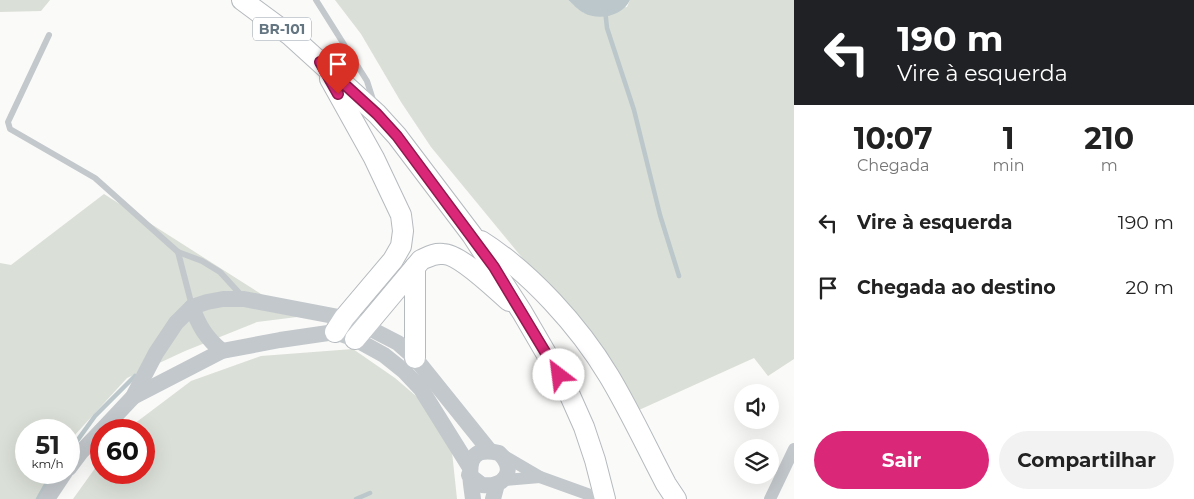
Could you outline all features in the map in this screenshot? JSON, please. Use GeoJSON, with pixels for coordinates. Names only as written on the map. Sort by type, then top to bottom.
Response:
{"type":"FeatureCollection","features":[{"type":"Feature","properties":{"kind":"main road","name":"BR-101"},"geometry":{"type":"LineString","coordinates":[[242,0],[291,36],[377,114],[397,136],[472,235],[522,312],[568,391],[584,427],[595,460],[604,499]]}},
{"type":"Feature","properties":{"kind":"main road"},"geometry":{"type":"LineString","coordinates":[[320,62],[374,158],[401,215],[403,231],[401,246],[393,260],[339,325]]}},
{"type":"Feature","properties":{"kind":"main road"},"geometry":{"type":"LineString","coordinates":[[472,235],[498,251],[530,279],[589,346],[609,375],[666,484],[676,499]]}},
{"type":"Feature","properties":{"kind":"main road"},"geometry":{"type":"LineString","coordinates":[[360,332],[421,260],[432,254],[445,254],[461,260],[522,312]]}},
{"type":"Feature","properties":{"kind":"main road"},"geometry":{"type":"LineString","coordinates":[[415,267],[415,358]]}},
{"type":"Feature","properties":{"kind":"street"},"geometry":{"type":"LineString","coordinates":[[112,419],[133,397],[156,353],[176,323],[192,307],[223,299],[244,299],[289,307],[398,343],[415,358],[508,465],[508,473],[498,488]]}},
{"type":"Feature","properties":{"kind":"street"},"geometry":{"type":"LineString","coordinates":[[192,307],[205,336],[222,351]]}},
{"type":"Feature","properties":{"kind":"street"},"geometry":{"type":"LineString","coordinates":[[133,397],[222,351],[280,340],[339,325]]}},
{"type":"Feature","properties":{"kind":"street"},"geometry":{"type":"LineString","coordinates":[[360,332],[404,371],[421,389],[469,470],[482,486],[498,488],[545,480]]}},
{"type":"Feature","properties":{"kind":"street"},"geometry":{"type":"LineString","coordinates":[[80,453],[90,443]]}},
{"type":"Feature","properties":{"kind":"street"},"geometry":{"type":"LineString","coordinates":[[770,499],[794,449]]}},
{"type":"Feature","properties":{"kind":"street"},"geometry":{"type":"LineString","coordinates":[[473,499],[469,470],[473,458],[480,452],[494,451],[545,480],[601,499]]}},
{"type":"Feature","properties":{"kind":"street"},"geometry":{"type":"LineString","coordinates":[[47,499],[57,484]]}},
{"type":"Feature","properties":{"kind":"lane"},"geometry":{"type":"LineString","coordinates":[[316,0],[367,81],[377,114]]}},
{"type":"Feature","properties":{"kind":"lane"},"geometry":{"type":"LineString","coordinates":[[49,35],[8,122],[10,129],[95,178],[178,252],[202,261],[220,272],[244,299]]}},
{"type":"Feature","properties":{"kind":"lane"},"geometry":{"type":"LineString","coordinates":[[178,252],[192,307]]}},
{"type":"Feature","properties":{"kind":"shaded area"},"geometry":{"type":"Polygon","coordinates":[[[0,0],[50,0],[41,11],[0,12],[0,0]]]}},
{"type":"Feature","properties":{"kind":"shaded area"},"geometry":{"type":"Polygon","coordinates":[[[335,0],[568,0],[584,13],[627,7],[630,0],[794,0],[794,359],[768,376],[754,358],[639,410],[584,333],[431,147],[401,102],[361,34],[335,0]]]}},
{"type":"Feature","properties":{"kind":"shaded area"},"geometry":{"type":"Polygon","coordinates":[[[568,0],[630,0],[622,10],[610,16],[597,17],[584,13],[568,0]]]}},
{"type":"Feature","properties":{"kind":"shaded area"},"geometry":{"type":"Polygon","coordinates":[[[104,194],[297,317],[257,322],[185,351],[127,378],[80,429],[80,419],[15,419],[15,484],[47,484],[38,499],[0,499],[0,263],[11,265],[104,194]]]}},
{"type":"Feature","properties":{"kind":"shaded area"},"geometry":{"type":"Polygon","coordinates":[[[353,349],[395,378],[423,402],[452,452],[457,499],[73,499],[90,475],[90,484],[155,484],[155,419],[141,419],[191,381],[261,356],[353,349]]]}},
{"type":"Feature","properties":{"kind":"waterway"},"geometry":{"type":"LineString","coordinates":[[604,0],[607,28],[634,110],[660,215],[679,276]]}},
{"type":"Feature","properties":{"kind":"waterway"},"geometry":{"type":"LineString","coordinates":[[80,437],[95,416],[135,376]]}},
{"type":"Feature","properties":{"kind":"waterway"},"geometry":{"type":"LineString","coordinates":[[38,499],[46,484]]}},
{"type":"Feature","properties":{"kind":"waterway"},"geometry":{"type":"LineString","coordinates":[[356,499],[370,493]]}},
{"type":"Feature","properties":{"kind":"route"},"geometry":{"type":"LineString","coordinates":[[338,94],[320,62],[377,114],[397,136],[494,267],[559,375]]}}]}
